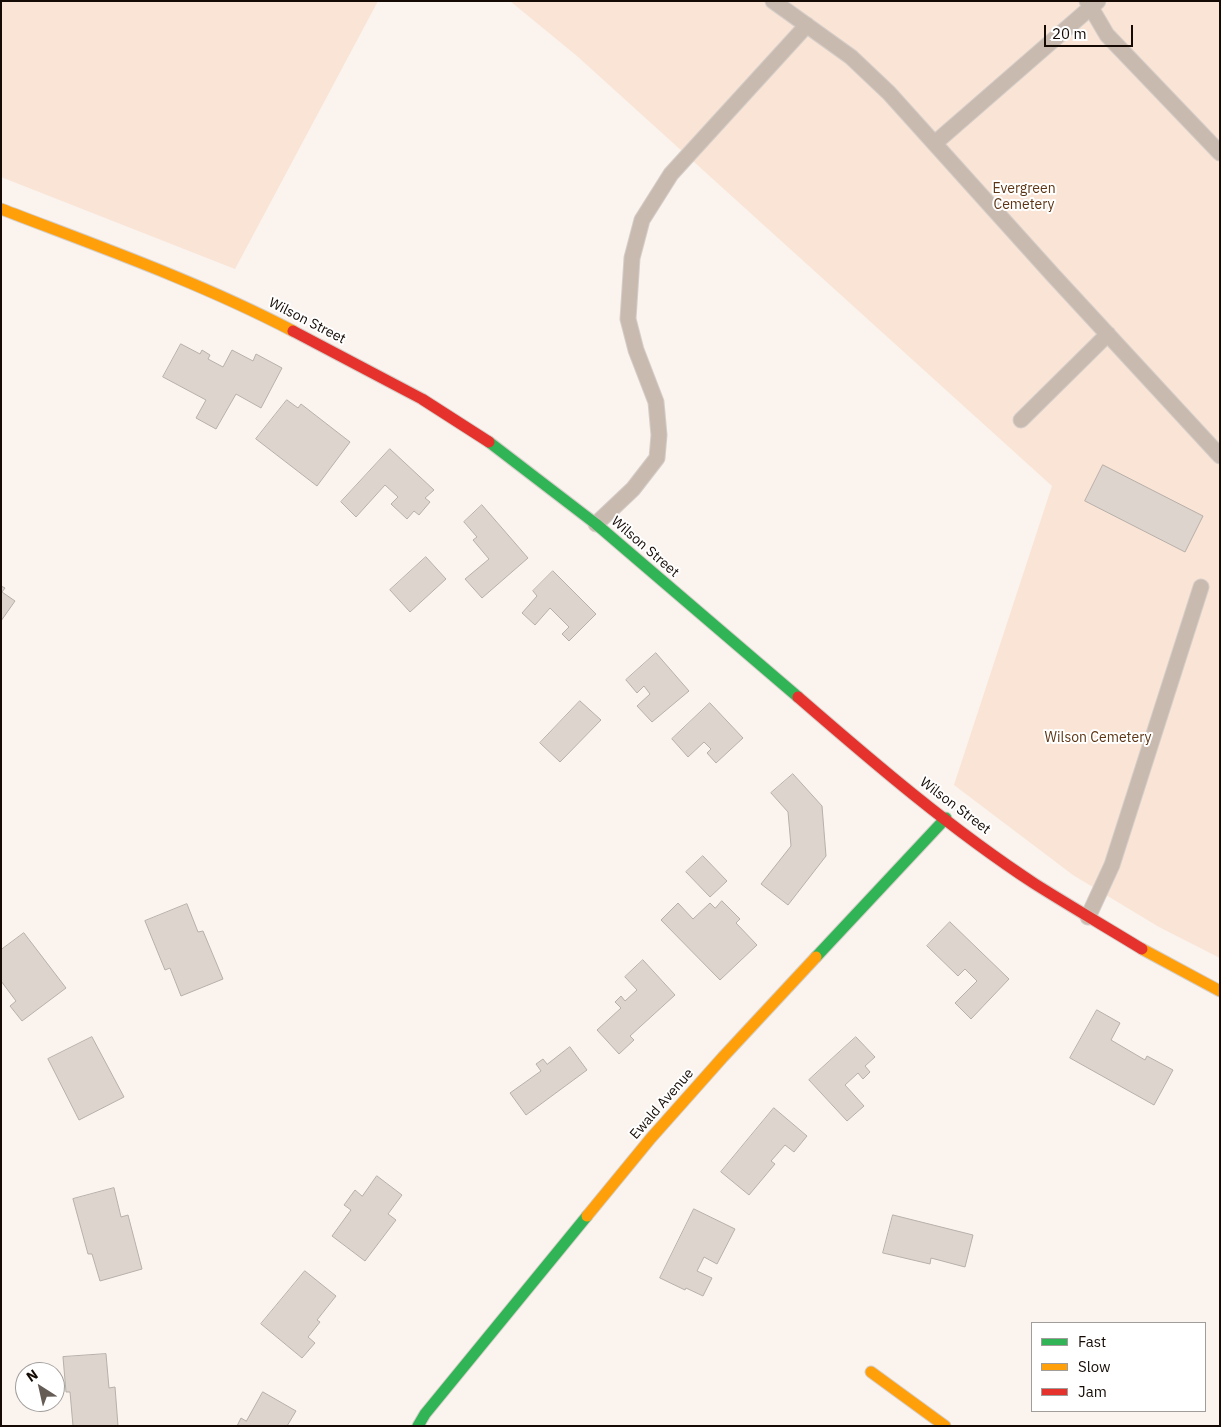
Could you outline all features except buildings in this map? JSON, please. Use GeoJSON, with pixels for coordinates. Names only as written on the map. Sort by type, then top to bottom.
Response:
{"type":"FeatureCollection","features":[{"type":"Feature","properties":{"kind":"street","name":"Wilson Street"},"geometry":{"type":"LineString","coordinates":[[1,209],[194,283],[251,309],[364,367],[422,399],[478,434],[596,524],[864,753],[967,835],[1034,883],[1148,953],[1220,991]]}},
{"type":"Feature","properties":{"kind":"street","name":"Ewald Avenue"},"geometry":{"type":"LineString","coordinates":[[418,1426],[425,1414],[651,1138],[723,1057],[946,818]]}},
{"type":"Feature","properties":{"kind":"street"},"geometry":{"type":"LineString","coordinates":[[871,1372],[945,1426]]}},
{"type":"Feature","properties":{"kind":"lane"},"geometry":{"type":"LineString","coordinates":[[774,1],[851,58],[889,93],[1220,456]]}},
{"type":"Feature","properties":{"kind":"lane"},"geometry":{"type":"LineString","coordinates":[[934,143],[1092,3],[1107,35],[1220,153]]}},
{"type":"Feature","properties":{"kind":"lane"},"geometry":{"type":"LineString","coordinates":[[596,524],[633,489],[657,458],[659,435],[656,402],[636,350],[628,319],[632,258],[642,220],[671,174],[806,25]]}},
{"type":"Feature","properties":{"kind":"lane"},"geometry":{"type":"LineString","coordinates":[[1021,420],[1108,334]]}},
{"type":"Feature","properties":{"kind":"lane"},"geometry":{"type":"LineString","coordinates":[[1088,916],[1112,865],[1201,587]]}},
{"type":"Feature","properties":{"kind":"green space"},"geometry":{"type":"Polygon","coordinates":[[[1,1],[378,1],[235,269],[1,177],[1,1]]]}},
{"type":"Feature","properties":{"kind":"green space","name":"Evergreen Cemetery"},"geometry":{"type":"Polygon","coordinates":[[[510,1],[1220,1],[1220,958],[1159,927],[1073,875],[954,785],[1052,486],[577,56],[510,1]]]}},
{"type":"Feature","properties":{"kind":"traffic: fast"},"geometry":{"type":"LineString","coordinates":[[489,442],[596,524],[798,697]]}},
{"type":"Feature","properties":{"kind":"traffic: fast"},"geometry":{"type":"LineString","coordinates":[[816,957],[946,818]]}},
{"type":"Feature","properties":{"kind":"traffic: fast"},"geometry":{"type":"LineString","coordinates":[[418,1426],[425,1414],[587,1216]]}},
{"type":"Feature","properties":{"kind":"traffic: slow"},"geometry":{"type":"LineString","coordinates":[[1,209],[185,281],[258,313],[293,331]]}},
{"type":"Feature","properties":{"kind":"traffic: slow"},"geometry":{"type":"LineString","coordinates":[[1142,949],[1220,991]]}},
{"type":"Feature","properties":{"kind":"traffic: slow"},"geometry":{"type":"LineString","coordinates":[[587,1216],[651,1138],[816,957]]}},
{"type":"Feature","properties":{"kind":"traffic: slow"},"geometry":{"type":"LineString","coordinates":[[871,1372],[945,1426]]}},
{"type":"Feature","properties":{"kind":"traffic: jam"},"geometry":{"type":"LineString","coordinates":[[293,331],[422,399],[489,442]]}},
{"type":"Feature","properties":{"kind":"traffic: jam"},"geometry":{"type":"LineString","coordinates":[[798,697],[884,771],[973,841],[1035,884],[1142,949]]}},
{"type":"Feature","properties":{"kind":"park label","name":"Wilson Cemetery"},"geometry":{"type":"Point","coordinates":[1098,738]}}]}
